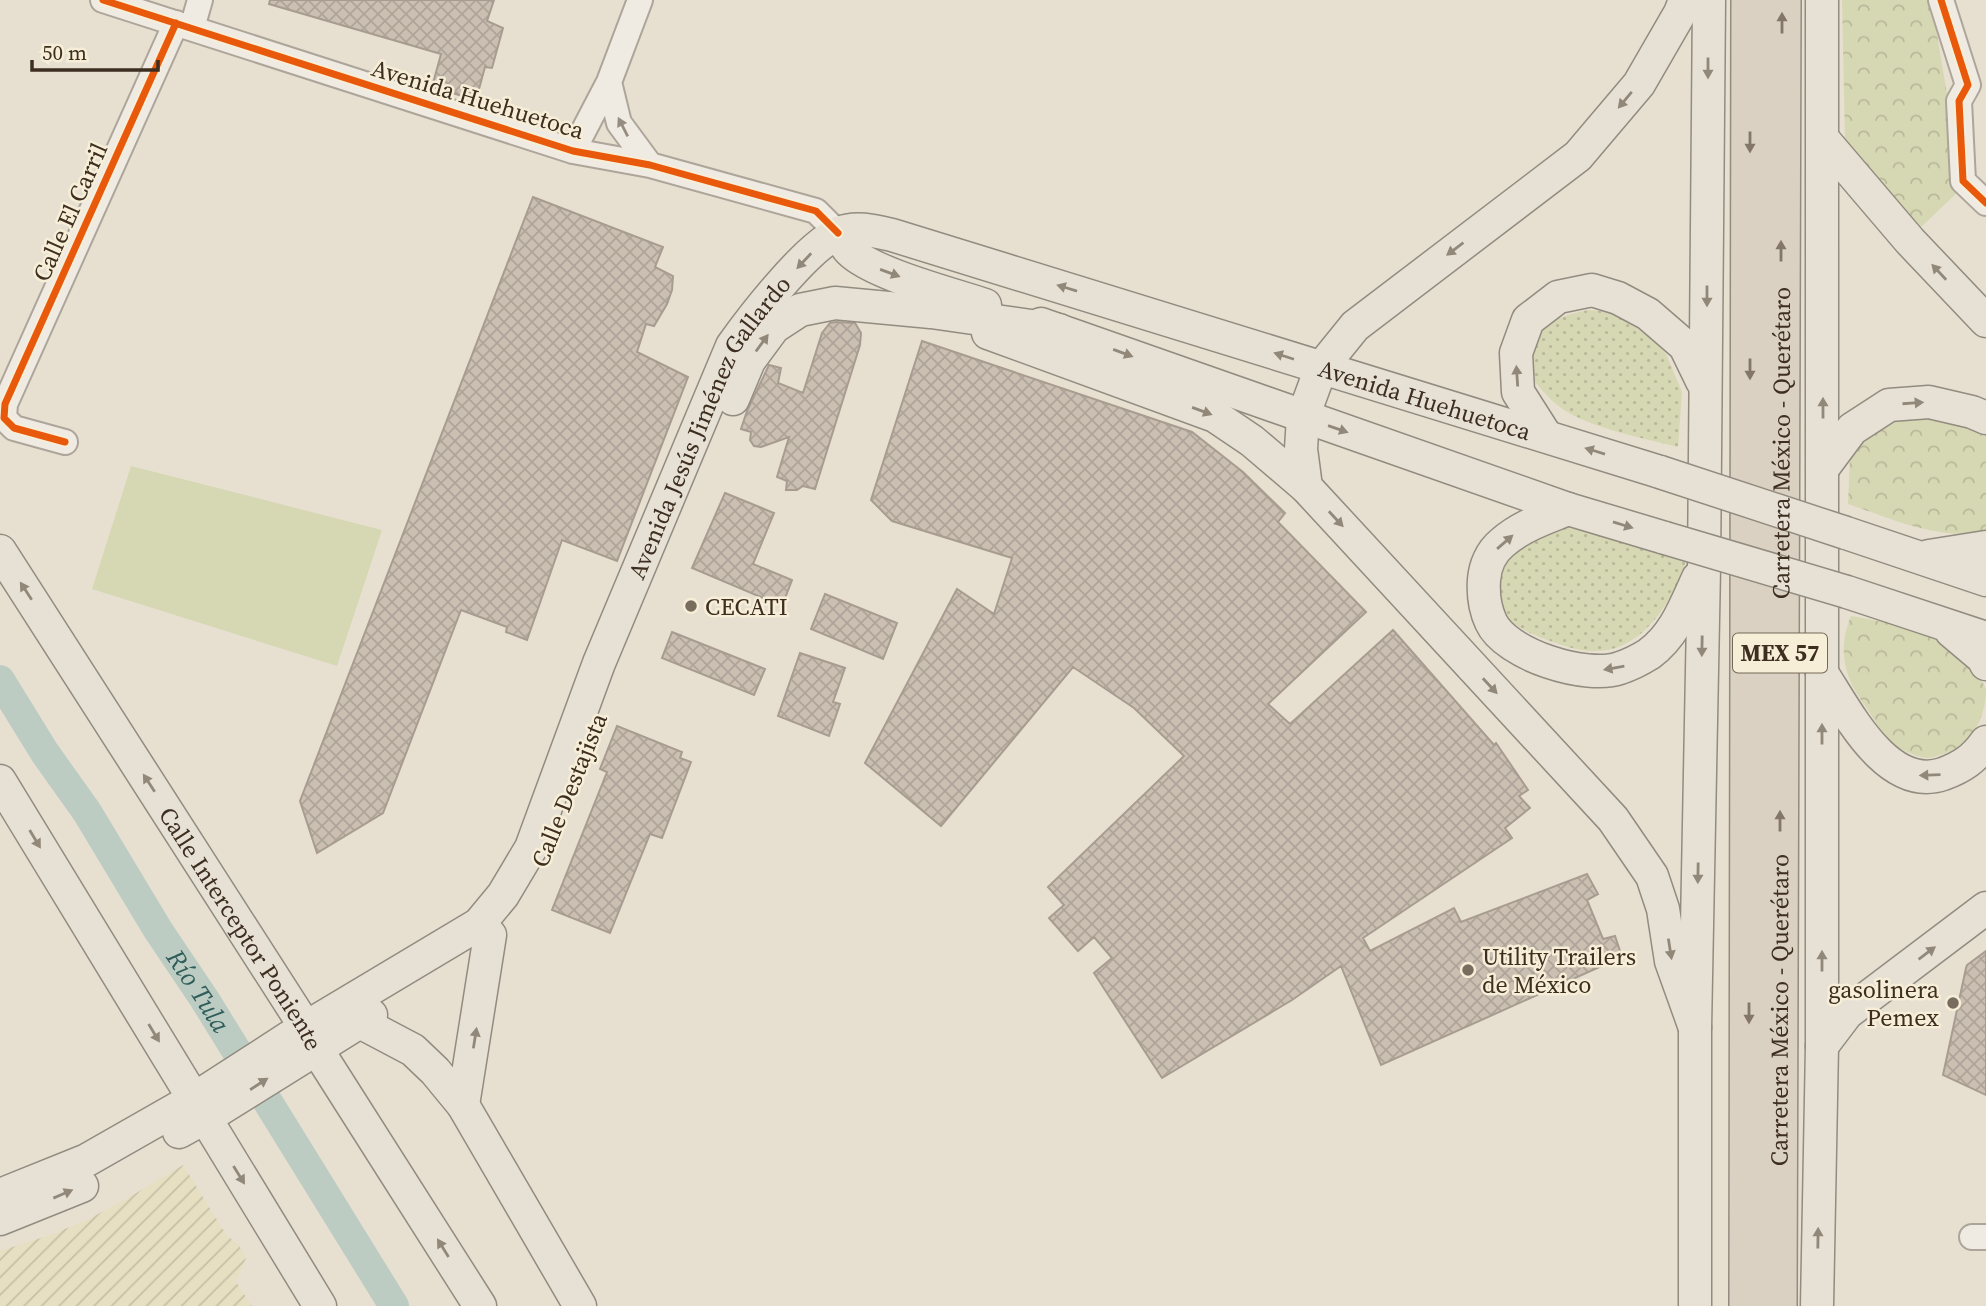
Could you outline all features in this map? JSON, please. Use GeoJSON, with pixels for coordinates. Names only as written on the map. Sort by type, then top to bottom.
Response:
{"type":"FeatureCollection","features":[{"type":"Feature","properties":{"kind":"highway","name":"Carretera México - Querétaro"},"geometry":{"type":"LineString","coordinates":[[1748,1306],[1750,0]]}},
{"type":"Feature","properties":{"kind":"highway","name":"Carretera México - Querétaro"},"geometry":{"type":"LineString","coordinates":[[1778,1306],[1782,0]]}},
{"type":"Feature","properties":{"kind":"main road"},"geometry":{"type":"LineString","coordinates":[[1306,487],[1301,449],[1303,417],[1321,368],[1355,326],[1578,156],[1639,84],[1685,0]]}},
{"type":"Feature","properties":{"kind":"main road"},"geometry":{"type":"LineString","coordinates":[[1695,1306],[1695,1028],[1704,568],[1709,0]]}},
{"type":"Feature","properties":{"kind":"main road"},"geometry":{"type":"LineString","coordinates":[[1817,1306],[1822,1046],[1822,0]]}},
{"type":"Feature","properties":{"kind":"main road"},"geometry":{"type":"LineString","coordinates":[[1823,139],[1910,241],[1986,321]]}},
{"type":"Feature","properties":{"kind":"main road"},"geometry":{"type":"LineString","coordinates":[[850,231],[848,250],[862,261],[884,271],[1568,509],[1847,592],[1986,638]]}},
{"type":"Feature","properties":{"kind":"main road","name":"Avenida Huehuetoca"},"geometry":{"type":"LineString","coordinates":[[850,231],[892,235],[1130,307],[1660,472],[1986,580]]}},
{"type":"Feature","properties":{"kind":"main road","name":"Avenida Jesús Jiménez Gallardo"},"geometry":{"type":"LineString","coordinates":[[608,668],[732,346],[757,311],[818,247],[850,231]]}},
{"type":"Feature","properties":{"kind":"main road"},"geometry":{"type":"LineString","coordinates":[[1546,436],[1518,393],[1516,353],[1528,320],[1558,297],[1592,290],[1618,298],[1648,314],[1685,346],[1706,388]]}},
{"type":"Feature","properties":{"kind":"main road","name":"Avenida Jesús Jiménez Gallardo"},"geometry":{"type":"LineString","coordinates":[[608,668],[749,362],[774,327],[800,310],[835,303],[931,312]]}},
{"type":"Feature","properties":{"kind":"main road"},"geometry":{"type":"LineString","coordinates":[[931,312],[1059,330]]}},
{"type":"Feature","properties":{"kind":"main road"},"geometry":{"type":"LineString","coordinates":[[931,312],[1215,416],[1252,441],[1306,487],[1613,819],[1639,854],[1652,876],[1663,909],[1671,961],[1695,1028]]}},
{"type":"Feature","properties":{"kind":"main road"},"geometry":{"type":"LineString","coordinates":[[1823,468],[1852,429],[1889,405],[1928,402],[1986,418]]}},
{"type":"Feature","properties":{"kind":"main road"},"geometry":{"type":"LineString","coordinates":[[1568,509],[1524,527],[1500,544],[1485,566],[1483,595],[1491,624],[1512,645],[1552,663],[1584,671],[1619,669],[1649,654],[1674,628],[1704,568]]}},
{"type":"Feature","properties":{"kind":"main road"},"geometry":{"type":"LineString","coordinates":[[1919,557],[1986,548]]}},
{"type":"Feature","properties":{"kind":"main road","name":"Calle Interceptor Poniente"},"geometry":{"type":"LineString","coordinates":[[0,551],[303,1042],[480,1306]]}},
{"type":"Feature","properties":{"kind":"main road"},"geometry":{"type":"LineString","coordinates":[[1942,623],[1983,658],[1986,664]]}},
{"type":"Feature","properties":{"kind":"main road","name":"Calle Destajista"},"geometry":{"type":"LineString","coordinates":[[206,1105],[484,930],[531,848],[608,668]]}},
{"type":"Feature","properties":{"kind":"main road"},"geometry":{"type":"LineString","coordinates":[[1822,673],[1871,745],[1888,763],[1912,775],[1936,776],[1957,769],[1975,757],[1986,742]]}},
{"type":"Feature","properties":{"kind":"main road"},"geometry":{"type":"LineString","coordinates":[[0,780],[206,1105],[320,1306]]}},
{"type":"Feature","properties":{"kind":"main road"},"geometry":{"type":"LineString","coordinates":[[1822,1046],[1847,1013],[1986,908]]}},
{"type":"Feature","properties":{"kind":"main road"},"geometry":{"type":"LineString","coordinates":[[463,1105],[484,930]]}},
{"type":"Feature","properties":{"kind":"main road"},"geometry":{"type":"LineString","coordinates":[[355,1013],[413,1050],[435,1071],[463,1105],[580,1306]]}},
{"type":"Feature","properties":{"kind":"main road"},"geometry":{"type":"LineString","coordinates":[[0,1195],[87,1160],[206,1105]]}},
{"type":"Feature","properties":{"kind":"main road"},"geometry":{"type":"LineString","coordinates":[[0,1219],[96,1180],[206,1105]]}},
{"type":"Feature","properties":{"kind":"street","name":"Avenida Huehuetoca"},"geometry":{"type":"LineString","coordinates":[[103,0],[573,151],[650,165],[816,211],[850,231]]}},
{"type":"Feature","properties":{"kind":"street","name":"Calle El Carril"},"geometry":{"type":"LineString","coordinates":[[65,442],[14,428],[4,418],[5,404],[184,25],[200,0]]}},
{"type":"Feature","properties":{"kind":"street"},"geometry":{"type":"LineString","coordinates":[[573,151],[609,82],[640,0]]}},
{"type":"Feature","properties":{"kind":"street"},"geometry":{"type":"LineString","coordinates":[[1941,0],[1977,82],[1959,101],[1963,181],[1985,202]]}},
{"type":"Feature","properties":{"kind":"street"},"geometry":{"type":"LineString","coordinates":[[609,82],[619,123],[650,165]]}},
{"type":"Feature","properties":{"kind":"shaded area"},"geometry":{"type":"Polygon","coordinates":[[[183,1165],[227,1236],[238,1244],[246,1258],[236,1282],[252,1306],[0,1306],[0,1251],[87,1220],[183,1165]]]}},
{"type":"Feature","properties":{"kind":"green space"},"geometry":{"type":"Polygon","coordinates":[[[1842,0],[1931,0],[1963,187],[1918,230],[1845,140],[1842,0]]]}},
{"type":"Feature","properties":{"kind":"green space"},"geometry":{"type":"Polygon","coordinates":[[[1588,310],[1611,312],[1650,337],[1666,354],[1682,392],[1678,447],[1623,434],[1583,420],[1561,408],[1534,381],[1533,350],[1542,330],[1555,320],[1588,310]]]}},
{"type":"Feature","properties":{"kind":"green space"},"geometry":{"type":"Polygon","coordinates":[[[1916,413],[1986,429],[1986,531],[1969,534],[1934,531],[1898,522],[1848,504],[1850,455],[1893,416],[1916,413]]]}},
{"type":"Feature","properties":{"kind":"green space"},"geometry":{"type":"Polygon","coordinates":[[[131,466],[382,530],[337,666],[92,589],[131,466]]]}},
{"type":"Feature","properties":{"kind":"green space"},"geometry":{"type":"Polygon","coordinates":[[[1543,524],[1607,534],[1687,558],[1664,607],[1640,635],[1608,650],[1575,649],[1532,634],[1501,615],[1495,561],[1543,524]]]}},
{"type":"Feature","properties":{"kind":"green space"},"geometry":{"type":"Polygon","coordinates":[[[1851,616],[1893,624],[1924,634],[1955,653],[1978,675],[1986,690],[1983,711],[1975,730],[1961,745],[1943,754],[1925,758],[1903,750],[1886,736],[1858,695],[1848,674],[1844,640],[1851,616]]]}},
{"type":"Feature","properties":{"kind":"building"},"geometry":{"type":"Polygon","coordinates":[[[270,0],[494,0],[487,21],[503,28],[492,68],[485,67],[476,100],[432,87],[441,54],[269,4],[270,0]]]}},
{"type":"Feature","properties":{"kind":"building"},"geometry":{"type":"Polygon","coordinates":[[[533,197],[663,247],[655,267],[673,276],[672,290],[654,326],[646,324],[637,352],[688,377],[617,561],[562,540],[527,640],[506,632],[507,627],[461,610],[383,813],[317,853],[300,801],[533,197]]]}},
{"type":"Feature","properties":{"kind":"building"},"geometry":{"type":"Polygon","coordinates":[[[830,323],[855,323],[861,333],[860,345],[815,489],[803,486],[797,490],[786,490],[787,481],[777,477],[789,437],[761,447],[754,446],[750,440],[751,432],[741,429],[769,365],[781,368],[778,383],[803,393],[822,333],[830,323]]]}},
{"type":"Feature","properties":{"kind":"building"},"geometry":{"type":"Polygon","coordinates":[[[922,341],[1192,432],[1243,472],[1285,513],[1278,522],[1366,612],[1268,704],[1290,724],[1393,630],[1494,745],[1496,743],[1528,790],[1519,796],[1530,808],[1505,828],[1512,838],[1363,938],[1370,951],[1454,908],[1461,922],[1587,874],[1598,894],[1587,900],[1603,939],[1615,936],[1622,957],[1381,1065],[1341,966],[1292,1000],[1162,1078],[1094,973],[1112,958],[1094,937],[1078,951],[1049,918],[1064,905],[1048,887],[1184,756],[1134,708],[1073,667],[941,826],[865,763],[957,589],[994,614],[1012,558],[892,521],[871,500],[922,341]]]}},
{"type":"Feature","properties":{"kind":"building"},"geometry":{"type":"Polygon","coordinates":[[[725,493],[774,513],[753,564],[792,580],[782,606],[692,568],[725,493]]]}},
{"type":"Feature","properties":{"kind":"building"},"geometry":{"type":"Polygon","coordinates":[[[825,594],[897,623],[883,659],[811,629],[825,594]]]}},
{"type":"Feature","properties":{"kind":"building"},"geometry":{"type":"Polygon","coordinates":[[[672,632],[765,669],[754,695],[662,658],[672,632]]]}},
{"type":"Feature","properties":{"kind":"building"},"geometry":{"type":"Polygon","coordinates":[[[800,653],[845,668],[833,702],[840,704],[829,736],[778,716],[800,653]]]}},
{"type":"Feature","properties":{"kind":"building"},"geometry":{"type":"Polygon","coordinates":[[[617,726],[682,752],[680,758],[691,762],[662,838],[650,834],[610,933],[552,910],[607,772],[600,769],[617,726]]]}},
{"type":"Feature","properties":{"kind":"building"},"geometry":{"type":"Polygon","coordinates":[[[1986,951],[1986,1095],[1943,1075],[1967,965],[1986,951]]]}},
{"type":"Feature","properties":{"kind":"waterway","name":"Río Tula"},"geometry":{"type":"LineString","coordinates":[[0,680],[45,753],[87,812],[394,1306]]}},
{"type":"Feature","properties":{"kind":"cycle path"},"geometry":{"type":"LineString","coordinates":[[103,0],[573,151],[650,165],[816,211],[838,233]]}},
{"type":"Feature","properties":{"kind":"cycle path"},"geometry":{"type":"LineString","coordinates":[[1941,0],[1968,85],[1959,101],[1963,181],[1986,203]]}},
{"type":"Feature","properties":{"kind":"cycle path"},"geometry":{"type":"LineString","coordinates":[[65,442],[14,428],[4,418],[5,404],[176,23]]}},
{"type":"Feature","properties":{"kind":"place","name":"CECATI"},"geometry":{"type":"Point","coordinates":[691,606]}},
{"type":"Feature","properties":{"kind":"place","name":"Utility Trailers de México"},"geometry":{"type":"Point","coordinates":[1468,970]}},
{"type":"Feature","properties":{"kind":"place","name":"gasolinera Pemex"},"geometry":{"type":"Point","coordinates":[1953,1003]}}]}
